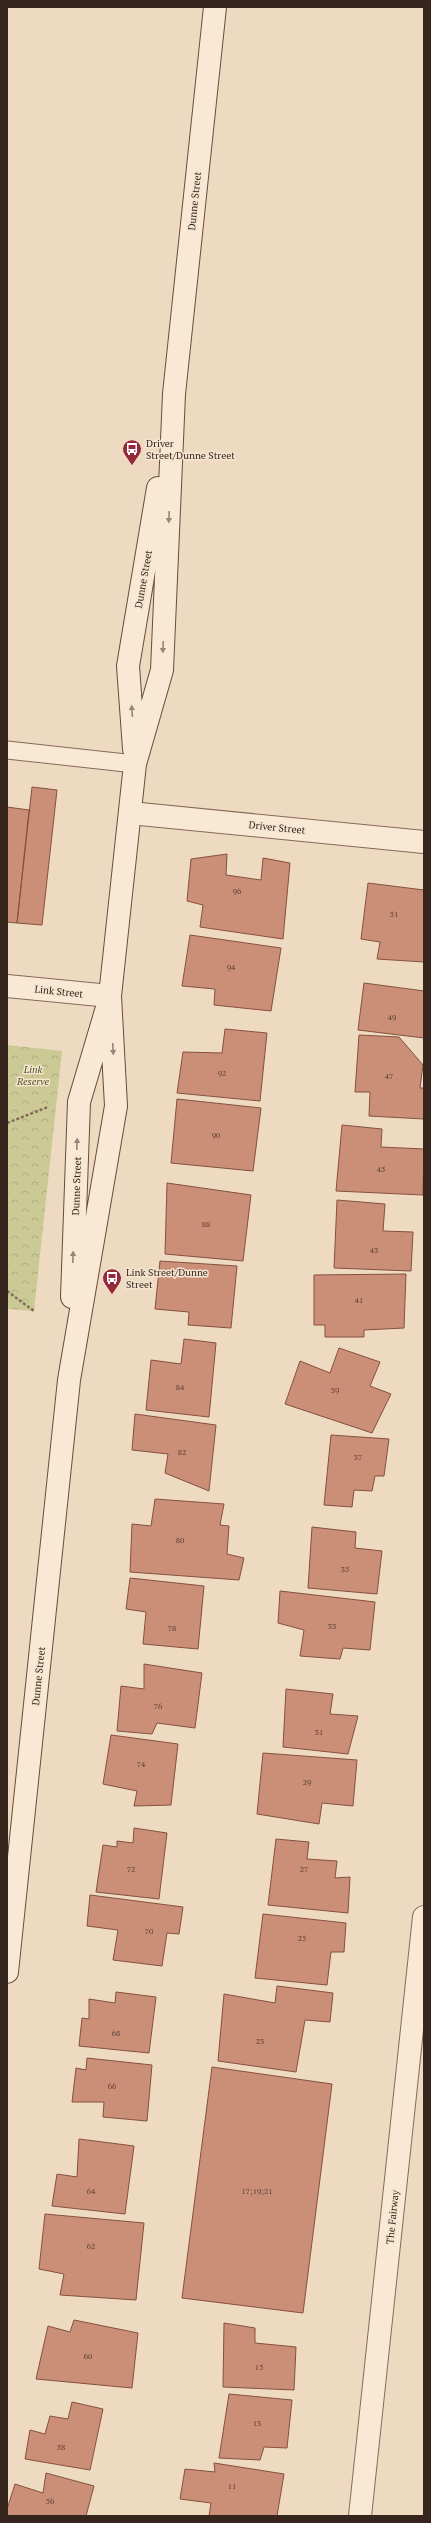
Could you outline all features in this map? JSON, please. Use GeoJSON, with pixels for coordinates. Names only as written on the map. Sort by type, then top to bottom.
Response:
{"type":"FeatureCollection","features":[{"type":"Feature","properties":{"kind":"main road","name":"Dunne Street"},"geometry":{"type":"LineString","coordinates":[[7,1972],[69,1380],[116,1106],[110,996],[135,764],[128,666],[174,394],[215,7]]}},
{"type":"Feature","properties":{"kind":"main road","name":"Dunne Street"},"geometry":{"type":"LineString","coordinates":[[135,764],[162,670],[174,394]]}},
{"type":"Feature","properties":{"kind":"main road","name":"Driver Street"},"geometry":{"type":"LineString","coordinates":[[130,813],[424,842]]}},
{"type":"Feature","properties":{"kind":"main road","name":"Link Street"},"geometry":{"type":"LineString","coordinates":[[7,986],[110,996]]}},
{"type":"Feature","properties":{"kind":"main road","name":"Dunne Street"},"geometry":{"type":"LineString","coordinates":[[69,1380],[79,1102],[110,996]]}},
{"type":"Feature","properties":{"kind":"main road","name":"The Fairway"},"geometry":{"type":"LineString","coordinates":[[360,2516],[424,1917]]}},
{"type":"Feature","properties":{"kind":"lane"},"geometry":{"type":"LineString","coordinates":[[7,750],[135,764]]}},
{"type":"Feature","properties":{"kind":"path"},"geometry":{"type":"LineString","coordinates":[[7,1123],[49,1107]]}},
{"type":"Feature","properties":{"kind":"path"},"geometry":{"type":"LineString","coordinates":[[7,1291],[34,1311]]}},
{"type":"Feature","properties":{"kind":"green space","name":"Link Reserve"},"geometry":{"type":"Polygon","coordinates":[[[7,1045],[62,1051],[34,1311],[7,1309],[7,1045]]]}},
{"type":"Feature","properties":{"kind":"building"},"geometry":{"type":"Polygon","coordinates":[[[32,787],[57,790],[42,925],[17,923],[32,787]]]}},
{"type":"Feature","properties":{"kind":"building"},"geometry":{"type":"Polygon","coordinates":[[[7,807],[29,810],[17,923],[7,922],[7,807]]]}},
{"type":"Feature","properties":{"kind":"building"},"geometry":{"type":"Polygon","coordinates":[[[227,854],[226,875],[261,880],[263,858],[290,863],[283,939],[200,927],[203,905],[187,901],[191,859],[227,854]]]}},
{"type":"Feature","properties":{"kind":"building"},"geometry":{"type":"Polygon","coordinates":[[[368,883],[424,890],[424,962],[377,959],[380,942],[361,939],[368,883]]]}},
{"type":"Feature","properties":{"kind":"building"},"geometry":{"type":"Polygon","coordinates":[[[190,935],[281,948],[271,1011],[214,1005],[215,989],[182,986],[190,935]]]}},
{"type":"Feature","properties":{"kind":"building"},"geometry":{"type":"Polygon","coordinates":[[[364,983],[424,991],[424,1038],[358,1030],[364,983]]]}},
{"type":"Feature","properties":{"kind":"building"},"geometry":{"type":"Polygon","coordinates":[[[225,1029],[267,1033],[260,1101],[177,1093],[183,1052],[222,1053],[225,1029]]]}},
{"type":"Feature","properties":{"kind":"building"},"geometry":{"type":"Polygon","coordinates":[[[359,1035],[399,1037],[423,1065],[420,1088],[424,1088],[424,1119],[369,1116],[370,1092],[355,1092],[359,1035]]]}},
{"type":"Feature","properties":{"kind":"building"},"geometry":{"type":"Polygon","coordinates":[[[177,1099],[261,1108],[253,1171],[171,1163],[177,1099]]]}},
{"type":"Feature","properties":{"kind":"building"},"geometry":{"type":"Polygon","coordinates":[[[342,1125],[382,1129],[381,1147],[424,1149],[423,1195],[336,1191],[342,1125]]]}},
{"type":"Feature","properties":{"kind":"building"},"geometry":{"type":"Polygon","coordinates":[[[167,1183],[251,1195],[243,1261],[165,1254],[167,1183]]]}},
{"type":"Feature","properties":{"kind":"building"},"geometry":{"type":"Polygon","coordinates":[[[337,1200],[385,1204],[383,1231],[413,1232],[411,1271],[334,1268],[337,1200]]]}},
{"type":"Feature","properties":{"kind":"building"},"geometry":{"type":"Polygon","coordinates":[[[160,1261],[237,1266],[231,1328],[188,1325],[189,1312],[155,1309],[160,1261]]]}},
{"type":"Feature","properties":{"kind":"building"},"geometry":{"type":"Polygon","coordinates":[[[406,1274],[404,1328],[364,1330],[364,1337],[325,1337],[325,1325],[314,1325],[314,1275],[406,1274]]]}},
{"type":"Feature","properties":{"kind":"building"},"geometry":{"type":"Polygon","coordinates":[[[184,1339],[216,1343],[209,1417],[146,1410],[151,1360],[181,1364],[184,1339]]]}},
{"type":"Feature","properties":{"kind":"building"},"geometry":{"type":"Polygon","coordinates":[[[339,1348],[380,1362],[370,1386],[391,1394],[372,1433],[285,1404],[300,1361],[330,1373],[339,1348]]]}},
{"type":"Feature","properties":{"kind":"building"},"geometry":{"type":"Polygon","coordinates":[[[135,1414],[216,1425],[209,1491],[165,1473],[168,1454],[132,1450],[135,1414]]]}},
{"type":"Feature","properties":{"kind":"building"},"geometry":{"type":"Polygon","coordinates":[[[331,1435],[389,1439],[384,1476],[375,1476],[372,1491],[354,1490],[352,1507],[324,1505],[331,1435]]]}},
{"type":"Feature","properties":{"kind":"building"},"geometry":{"type":"Polygon","coordinates":[[[155,1499],[224,1504],[220,1525],[229,1526],[227,1554],[244,1558],[239,1580],[130,1572],[132,1524],[151,1526],[155,1499]]]}},
{"type":"Feature","properties":{"kind":"building"},"geometry":{"type":"Polygon","coordinates":[[[312,1527],[356,1532],[355,1548],[382,1551],[377,1594],[308,1588],[312,1527]]]}},
{"type":"Feature","properties":{"kind":"building"},"geometry":{"type":"Polygon","coordinates":[[[130,1578],[204,1586],[198,1649],[143,1644],[146,1612],[126,1609],[130,1578]]]}},
{"type":"Feature","properties":{"kind":"building"},"geometry":{"type":"Polygon","coordinates":[[[280,1591],[375,1602],[370,1650],[343,1648],[340,1659],[300,1656],[304,1630],[278,1623],[280,1591]]]}},
{"type":"Feature","properties":{"kind":"building"},"geometry":{"type":"Polygon","coordinates":[[[144,1664],[202,1673],[195,1728],[157,1723],[152,1734],[117,1731],[121,1686],[144,1689],[144,1664]]]}},
{"type":"Feature","properties":{"kind":"building"},"geometry":{"type":"Polygon","coordinates":[[[286,1689],[333,1694],[330,1714],[358,1716],[348,1754],[283,1747],[286,1689]]]}},
{"type":"Feature","properties":{"kind":"building"},"geometry":{"type":"Polygon","coordinates":[[[111,1735],[178,1744],[171,1805],[134,1806],[137,1791],[103,1784],[111,1735]]]}},
{"type":"Feature","properties":{"kind":"building"},"geometry":{"type":"Polygon","coordinates":[[[263,1753],[357,1760],[353,1806],[322,1803],[319,1824],[257,1814],[263,1753]]]}},
{"type":"Feature","properties":{"kind":"building"},"geometry":{"type":"Polygon","coordinates":[[[134,1828],[167,1833],[159,1899],[96,1892],[103,1845],[117,1847],[117,1841],[133,1843],[134,1828]]]}},
{"type":"Feature","properties":{"kind":"building"},"geometry":{"type":"Polygon","coordinates":[[[276,1839],[309,1842],[307,1859],[337,1861],[335,1878],[350,1877],[348,1913],[268,1905],[276,1839]]]}},
{"type":"Feature","properties":{"kind":"building"},"geometry":{"type":"Polygon","coordinates":[[[90,1895],[183,1907],[179,1934],[167,1933],[162,1966],[113,1960],[118,1930],[87,1926],[90,1895]]]}},
{"type":"Feature","properties":{"kind":"building"},"geometry":{"type":"Polygon","coordinates":[[[263,1914],[346,1923],[344,1952],[331,1952],[327,1985],[255,1978],[263,1914]]]}},
{"type":"Feature","properties":{"kind":"building"},"geometry":{"type":"Polygon","coordinates":[[[277,1986],[333,1993],[330,2022],[305,2020],[296,2072],[218,2061],[224,1994],[275,2003],[277,1986]]]}},
{"type":"Feature","properties":{"kind":"building"},"geometry":{"type":"Polygon","coordinates":[[[116,1992],[156,1997],[149,2053],[79,2046],[82,2018],[89,2019],[89,1999],[115,2003],[116,1992]]]}},
{"type":"Feature","properties":{"kind":"building"},"geometry":{"type":"Polygon","coordinates":[[[87,2058],[152,2065],[147,2121],[103,2117],[104,2102],[72,2102],[76,2068],[86,2070],[87,2058]]]}},
{"type":"Feature","properties":{"kind":"building"},"geometry":{"type":"Polygon","coordinates":[[[212,2067],[332,2084],[303,2313],[182,2298],[212,2067]]]}},
{"type":"Feature","properties":{"kind":"building"},"geometry":{"type":"Polygon","coordinates":[[[79,2139],[134,2146],[125,2214],[52,2206],[57,2174],[77,2177],[79,2139]]]}},
{"type":"Feature","properties":{"kind":"building"},"geometry":{"type":"Polygon","coordinates":[[[45,2214],[144,2223],[136,2300],[60,2295],[64,2274],[39,2269],[45,2214]]]}},
{"type":"Feature","properties":{"kind":"building"},"geometry":{"type":"Polygon","coordinates":[[[74,2320],[138,2333],[132,2388],[36,2379],[48,2326],[70,2332],[74,2320]]]}},
{"type":"Feature","properties":{"kind":"building"},"geometry":{"type":"Polygon","coordinates":[[[224,2323],[255,2328],[255,2343],[296,2347],[294,2390],[223,2387],[224,2323]]]}},
{"type":"Feature","properties":{"kind":"building"},"geometry":{"type":"Polygon","coordinates":[[[229,2394],[292,2400],[287,2448],[264,2447],[260,2460],[219,2458],[229,2394]]]}},
{"type":"Feature","properties":{"kind":"building"},"geometry":{"type":"Polygon","coordinates":[[[72,2402],[103,2409],[90,2470],[25,2459],[30,2430],[45,2434],[50,2416],[68,2419],[72,2402]]]}},
{"type":"Feature","properties":{"kind":"building"},"geometry":{"type":"Polygon","coordinates":[[[214,2463],[284,2474],[277,2516],[209,2516],[211,2503],[180,2499],[185,2469],[215,2472],[214,2463]]]}},
{"type":"Feature","properties":{"kind":"building"},"geometry":{"type":"Polygon","coordinates":[[[46,2473],[94,2486],[86,2516],[7,2516],[7,2509],[15,2484],[43,2493],[46,2473]]]}},
{"type":"Feature","properties":{"kind":"place","name":"Driver Street/Dunne Street"},"geometry":{"type":"Point","coordinates":[132,466]}},
{"type":"Feature","properties":{"kind":"place","name":"Link Street/Dunne Street"},"geometry":{"type":"Point","coordinates":[112,1295]}}]}
